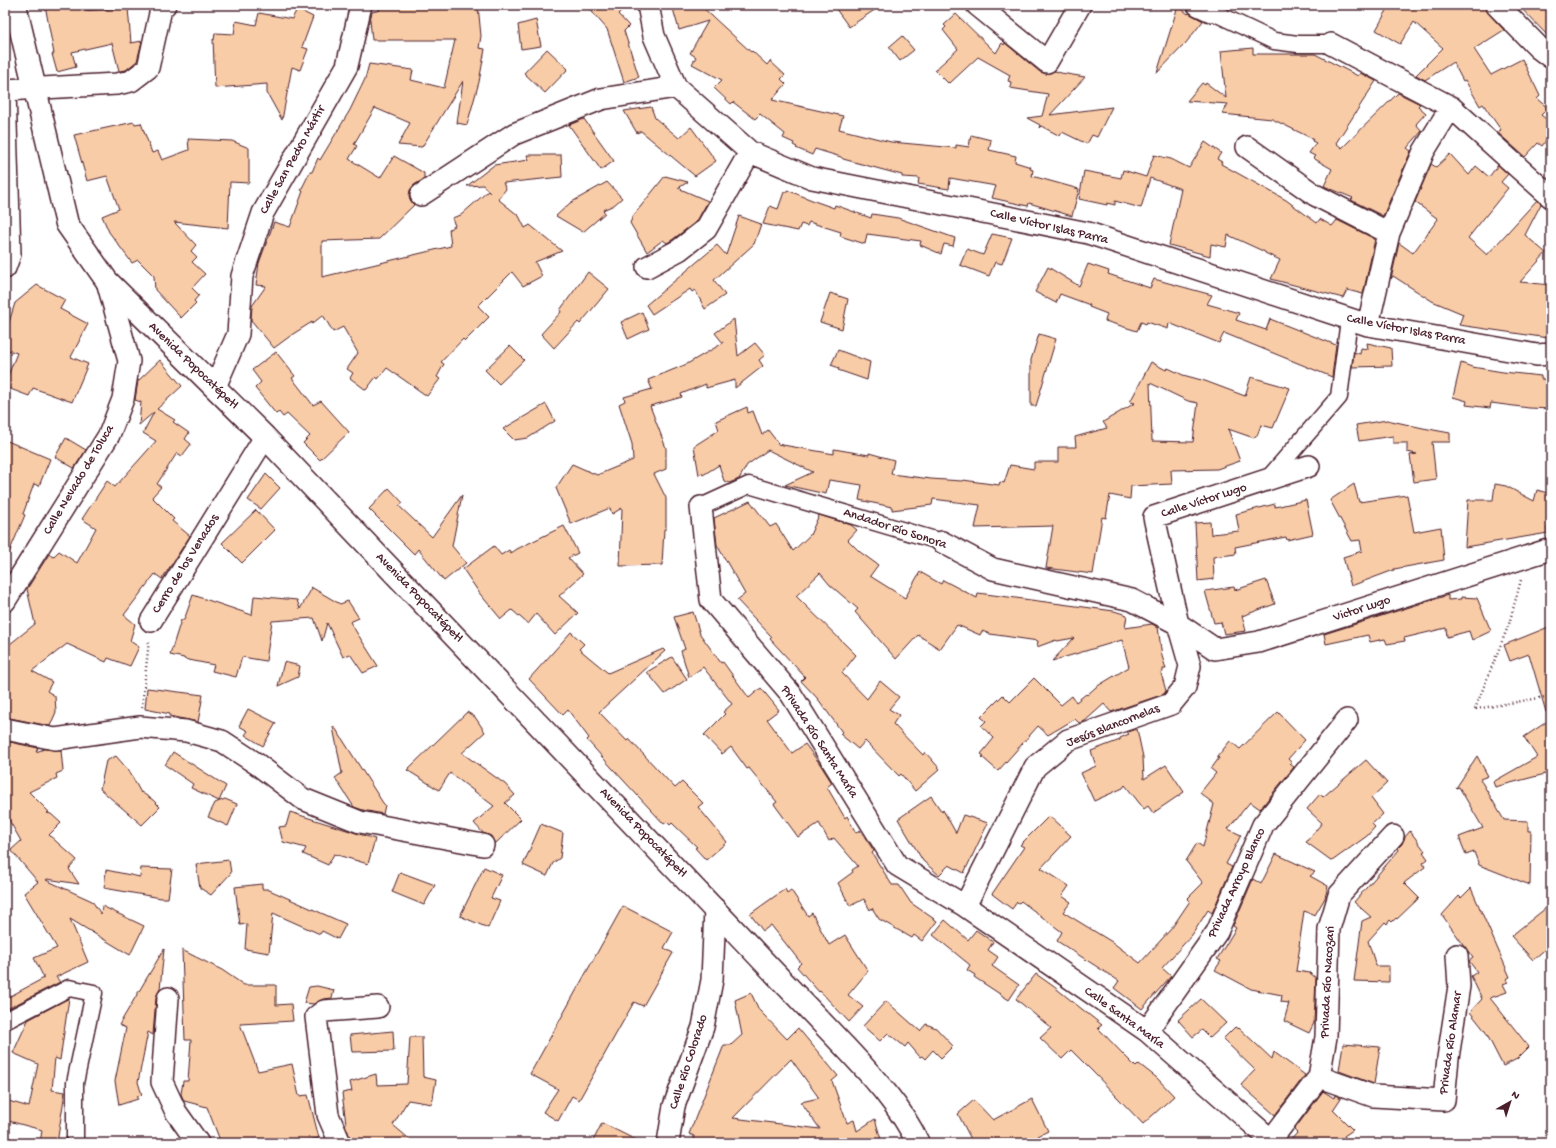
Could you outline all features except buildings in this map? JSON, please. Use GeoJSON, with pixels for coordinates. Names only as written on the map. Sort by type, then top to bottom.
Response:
{"type":"FeatureCollection","features":[{"type":"Feature","properties":{"kind":"main road","name":"Avenida Popocatépetl"},"geometry":{"type":"LineString","coordinates":[[15,5],[67,224],[106,281],[265,437],[715,909],[880,1085],[910,1128],[918,1143]]}},
{"type":"Feature","properties":{"kind":"main road"},"geometry":{"type":"LineString","coordinates":[[1497,5],[1538,48],[1551,57]]}},
{"type":"Feature","properties":{"kind":"street"},"geometry":{"type":"LineString","coordinates":[[5,268],[10,254],[5,90],[117,84],[131,81],[148,68],[161,9],[165,5]]}},
{"type":"Feature","properties":{"kind":"street","name":"Calle San Pedro Mártir"},"geometry":{"type":"LineString","coordinates":[[215,387],[238,334],[242,276],[263,213],[347,66],[361,5]]}},
{"type":"Feature","properties":{"kind":"street","name":"Calle Víctor Islas Parra"},"geometry":{"type":"LineString","coordinates":[[648,5],[654,36],[676,87],[750,152],[812,178],[1088,233],[1358,322],[1537,355],[1551,354]]}},
{"type":"Feature","properties":{"kind":"street"},"geometry":{"type":"LineString","coordinates":[[977,5],[1047,62],[1080,5]]}},
{"type":"Feature","properties":{"kind":"street"},"geometry":{"type":"LineString","coordinates":[[1205,8],[1274,41],[1298,44],[1330,44],[1451,107],[1551,197]]}},
{"type":"Feature","properties":{"kind":"street"},"geometry":{"type":"LineString","coordinates":[[421,195],[514,134],[601,99],[676,87]]}},
{"type":"Feature","properties":{"kind":"street"},"geometry":{"type":"LineString","coordinates":[[1266,480],[1339,397],[1358,322],[1389,233],[1424,151],[1451,107]]}},
{"type":"Feature","properties":{"kind":"street"},"geometry":{"type":"LineString","coordinates":[[1247,147],[1315,195],[1389,233]]}},
{"type":"Feature","properties":{"kind":"street"},"geometry":{"type":"LineString","coordinates":[[647,267],[679,250],[706,229],[750,152]]}},
{"type":"Feature","properties":{"kind":"street","name":"Calle Nevado de Toluca"},"geometry":{"type":"LineString","coordinates":[[5,601],[109,435],[123,399],[129,361],[106,281]]}},
{"type":"Feature","properties":{"kind":"street","name":"Cerro de los Venados"},"geometry":{"type":"LineString","coordinates":[[151,622],[265,437]]}},
{"type":"Feature","properties":{"kind":"street","name":"Calle Víctor Lugo"},"geometry":{"type":"LineString","coordinates":[[1178,624],[1154,517],[1309,466]]}},
{"type":"Feature","properties":{"kind":"street","name":"Andador Río Sonora"},"geometry":{"type":"LineString","coordinates":[[701,507],[749,485],[942,542],[993,569],[1132,600],[1178,624]]}},
{"type":"Feature","properties":{"kind":"street","name":"Privada Río Santa María"},"geometry":{"type":"LineString","coordinates":[[701,507],[711,600],[790,694],[897,865],[965,906]]}},
{"type":"Feature","properties":{"kind":"street","name":"Victor Lugo"},"geometry":{"type":"LineString","coordinates":[[1178,624],[1215,649],[1259,642],[1551,549]]}},
{"type":"Feature","properties":{"kind":"street","name":"Jesús Blancornelas"},"geometry":{"type":"LineString","coordinates":[[965,906],[1036,767],[1068,740],[1171,704],[1185,687],[1190,666],[1178,624]]}},
{"type":"Feature","properties":{"kind":"street","name":"Privada Arroyo Blanco"},"geometry":{"type":"LineString","coordinates":[[1147,1031],[1217,932],[1263,825],[1347,720]]}},
{"type":"Feature","properties":{"kind":"street"},"geometry":{"type":"LineString","coordinates":[[5,729],[55,739],[140,727],[186,731],[222,741],[257,764],[303,799],[360,822],[483,845]]}},
{"type":"Feature","properties":{"kind":"street","name":"Privada Río Nacozari"},"geometry":{"type":"LineString","coordinates":[[1319,1077],[1326,1037],[1329,929],[1339,895],[1392,836]]}},
{"type":"Feature","properties":{"kind":"street","name":"Calle Santa María"},"geometry":{"type":"LineString","coordinates":[[965,906],[1147,1031],[1272,1142]]}},
{"type":"Feature","properties":{"kind":"street","name":"Calle Río Colorado"},"geometry":{"type":"LineString","coordinates":[[668,1143],[674,1106],[702,1026],[712,980],[715,909]]}},
{"type":"Feature","properties":{"kind":"street","name":"Privada Río Alamar"},"geometry":{"type":"LineString","coordinates":[[1319,1077],[1373,1096],[1444,1100],[1448,1058],[1459,986],[1457,955]]}},
{"type":"Feature","properties":{"kind":"street"},"geometry":{"type":"LineString","coordinates":[[5,1021],[69,988],[94,993],[75,1083],[75,1143]]}},
{"type":"Feature","properties":{"kind":"street"},"geometry":{"type":"LineString","coordinates":[[168,998],[162,1082],[176,1112],[198,1143]]}},
{"type":"Feature","properties":{"kind":"street"},"geometry":{"type":"LineString","coordinates":[[340,1143],[328,1115],[316,1017],[324,1011],[378,1008]]}},
{"type":"Feature","properties":{"kind":"street"},"geometry":{"type":"LineString","coordinates":[[1272,1142],[1319,1077]]}},
{"type":"Feature","properties":{"kind":"path"},"geometry":{"type":"LineString","coordinates":[[1528,557],[1509,624],[1475,709],[1551,696]]}},
{"type":"Feature","properties":{"kind":"path","name":"Cerro de los Venados"},"geometry":{"type":"LineString","coordinates":[[140,727],[151,622]]}}]}
